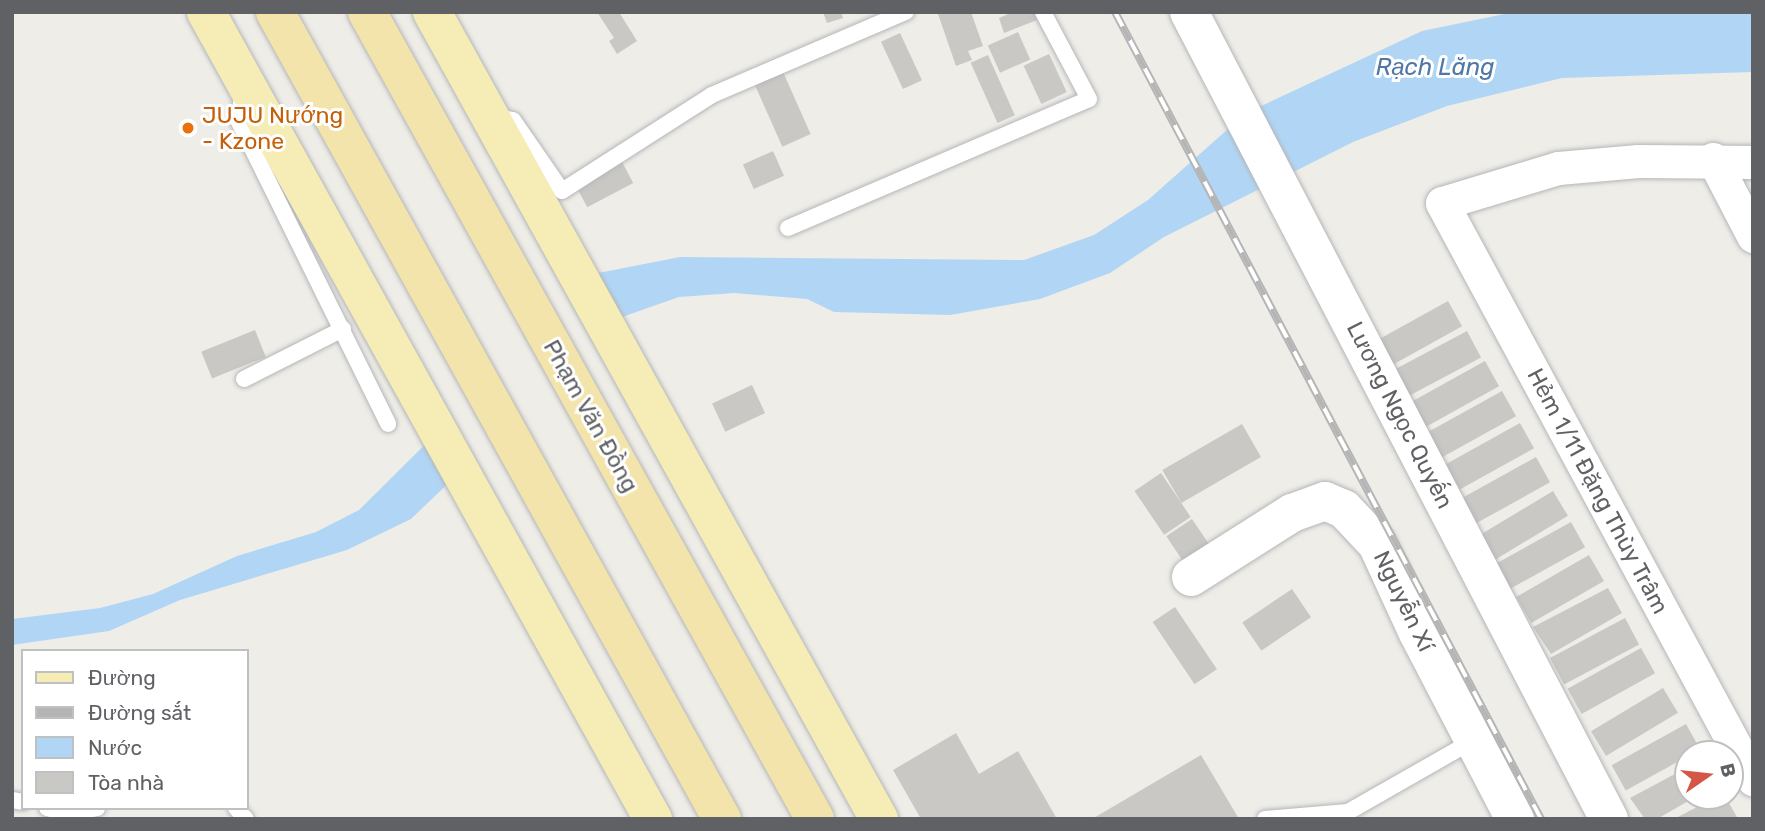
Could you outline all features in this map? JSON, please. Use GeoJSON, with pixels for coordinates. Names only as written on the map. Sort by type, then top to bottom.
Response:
{"type":"FeatureCollection","features":[{"type":"Feature","properties":{"kind":"highway"},"geometry":{"type":"LineString","coordinates":[[275,12],[722,819]]}},
{"type":"Feature","properties":{"kind":"highway","name":"Phạm Văn Đồng"},"geometry":{"type":"LineString","coordinates":[[367,12],[815,819]]}},
{"type":"Feature","properties":{"kind":"main road"},"geometry":{"type":"LineString","coordinates":[[206,12],[653,819]]}},
{"type":"Feature","properties":{"kind":"main road"},"geometry":{"type":"LineString","coordinates":[[432,12],[879,819]]}},
{"type":"Feature","properties":{"kind":"street","name":"Lương Ngọc Quyến"},"geometry":{"type":"LineString","coordinates":[[1189,12],[1609,819]]}},
{"type":"Feature","properties":{"kind":"street"},"geometry":{"type":"LineString","coordinates":[[1713,159],[1753,162]]}},
{"type":"Feature","properties":{"kind":"street"},"geometry":{"type":"LineString","coordinates":[[1713,159],[1753,236]]}},
{"type":"Feature","properties":{"kind":"street","name":"Hẻm 1/11 Đặng Thùy Trâm"},"geometry":{"type":"LineString","coordinates":[[1713,159],[1558,168],[1442,203],[1753,779]]}},
{"type":"Feature","properties":{"kind":"street","name":"Nguyễn Xí"},"geometry":{"type":"LineString","coordinates":[[1191,576],[1292,513],[1325,501],[1343,509],[1377,544],[1515,819]]}},
{"type":"Feature","properties":{"kind":"lane"},"geometry":{"type":"LineString","coordinates":[[494,125],[513,120],[562,191],[712,94],[906,12]]}},
{"type":"Feature","properties":{"kind":"lane"},"geometry":{"type":"LineString","coordinates":[[788,228],[1089,99],[1042,12]]}},
{"type":"Feature","properties":{"kind":"lane"},"geometry":{"type":"LineString","coordinates":[[245,83],[238,120],[387,424]]}},
{"type":"Feature","properties":{"kind":"lane"},"geometry":{"type":"LineString","coordinates":[[244,379],[342,329]]}},
{"type":"Feature","properties":{"kind":"lane"},"geometry":{"type":"LineString","coordinates":[[1265,819],[1348,812],[1474,740]]}},
{"type":"Feature","properties":{"kind":"lane"},"geometry":{"type":"LineString","coordinates":[[54,810],[69,814],[88,810]]}},
{"type":"Feature","properties":{"kind":"water","name":"Rạch Lăng"},"geometry":{"type":"Polygon","coordinates":[[[1514,12],[1753,12],[1753,72],[1562,78],[1447,106],[1353,142],[1164,237],[1110,273],[1040,299],[950,315],[834,312],[807,299],[734,293],[679,297],[622,317],[411,519],[347,550],[180,600],[109,631],[12,645],[12,619],[100,608],[153,594],[237,556],[316,532],[359,510],[598,273],[680,257],[1024,260],[1094,235],[1148,200],[1246,113],[1422,31],[1514,12]]]}},
{"type":"Feature","properties":{"kind":"pier"},"geometry":{"type":"Polygon","coordinates":[[[594,272],[622,322],[455,486],[428,439],[594,272]]]}},
{"type":"Feature","properties":{"kind":"building"},"geometry":{"type":"Polygon","coordinates":[[[597,12],[619,12],[637,41],[617,54],[609,41],[614,38],[597,12]]]}},
{"type":"Feature","properties":{"kind":"building"},"geometry":{"type":"Polygon","coordinates":[[[823,12],[841,12],[843,18],[827,23],[823,12]]]}},
{"type":"Feature","properties":{"kind":"building"},"geometry":{"type":"Polygon","coordinates":[[[971,12],[983,46],[968,51],[972,60],[956,66],[938,14],[971,12]]]}},
{"type":"Feature","properties":{"kind":"building"},"geometry":{"type":"Polygon","coordinates":[[[1013,12],[1034,12],[1037,20],[1004,33],[999,18],[1013,12]]]}},
{"type":"Feature","properties":{"kind":"building"},"geometry":{"type":"Polygon","coordinates":[[[1018,32],[1030,59],[1000,73],[988,45],[1018,32]]]}},
{"type":"Feature","properties":{"kind":"building"},"geometry":{"type":"Polygon","coordinates":[[[900,33],[922,80],[903,89],[881,42],[900,33]]]}},
{"type":"Feature","properties":{"kind":"building"},"geometry":{"type":"Polygon","coordinates":[[[1049,54],[1067,92],[1041,104],[1024,66],[1049,54]]]}},
{"type":"Feature","properties":{"kind":"building"},"geometry":{"type":"Polygon","coordinates":[[[988,55],[1015,115],[997,123],[971,63],[988,55]]]}},
{"type":"Feature","properties":{"kind":"building"},"geometry":{"type":"Polygon","coordinates":[[[783,72],[811,134],[782,147],[755,85],[783,72]]]}},
{"type":"Feature","properties":{"kind":"building"},"geometry":{"type":"Polygon","coordinates":[[[773,151],[784,176],[754,189],[743,164],[773,151]]]}},
{"type":"Feature","properties":{"kind":"building"},"geometry":{"type":"Polygon","coordinates":[[[621,160],[633,183],[587,207],[575,184],[621,160]]]}},
{"type":"Feature","properties":{"kind":"building"},"geometry":{"type":"Polygon","coordinates":[[[1448,301],[1462,326],[1388,368],[1374,342],[1448,301]]]}},
{"type":"Feature","properties":{"kind":"building"},"geometry":{"type":"Polygon","coordinates":[[[255,330],[266,357],[212,379],[201,352],[255,330]]]}},
{"type":"Feature","properties":{"kind":"building"},"geometry":{"type":"Polygon","coordinates":[[[1467,331],[1481,357],[1407,397],[1393,370],[1467,331]]]}},
{"type":"Feature","properties":{"kind":"building"},"geometry":{"type":"Polygon","coordinates":[[[1485,361],[1499,386],[1426,427],[1412,402],[1485,361]]]}},
{"type":"Feature","properties":{"kind":"building"},"geometry":{"type":"Polygon","coordinates":[[[752,385],[765,413],[725,432],[712,404],[752,385]]]}},
{"type":"Feature","properties":{"kind":"building"},"geometry":{"type":"Polygon","coordinates":[[[1502,391],[1516,416],[1442,458],[1428,432],[1502,391]]]}},
{"type":"Feature","properties":{"kind":"building"},"geometry":{"type":"Polygon","coordinates":[[[1520,423],[1534,448],[1460,490],[1446,464],[1520,423]]]}},
{"type":"Feature","properties":{"kind":"building"},"geometry":{"type":"Polygon","coordinates":[[[1242,424],[1261,457],[1181,503],[1162,470],[1242,424]]]}},
{"type":"Feature","properties":{"kind":"building"},"geometry":{"type":"Polygon","coordinates":[[[1536,457],[1550,482],[1476,524],[1462,498],[1536,457]]]}},
{"type":"Feature","properties":{"kind":"building"},"geometry":{"type":"Polygon","coordinates":[[[1161,473],[1191,517],[1164,535],[1134,491],[1161,473]]]}},
{"type":"Feature","properties":{"kind":"building"},"geometry":{"type":"Polygon","coordinates":[[[1553,491],[1568,516],[1495,560],[1480,535],[1553,491]]]}},
{"type":"Feature","properties":{"kind":"building"},"geometry":{"type":"Polygon","coordinates":[[[1192,519],[1215,554],[1190,571],[1166,536],[1192,519]]]}},
{"type":"Feature","properties":{"kind":"building"},"geometry":{"type":"Polygon","coordinates":[[[1571,522],[1585,547],[1511,589],[1497,563],[1571,522]]]}},
{"type":"Feature","properties":{"kind":"building"},"geometry":{"type":"Polygon","coordinates":[[[1589,555],[1604,581],[1531,623],[1516,597],[1589,555]]]}},
{"type":"Feature","properties":{"kind":"building"},"geometry":{"type":"Polygon","coordinates":[[[1608,588],[1622,613],[1551,654],[1533,627],[1608,588]]]}},
{"type":"Feature","properties":{"kind":"building"},"geometry":{"type":"Polygon","coordinates":[[[1292,589],[1311,617],[1261,651],[1242,623],[1292,589]]]}},
{"type":"Feature","properties":{"kind":"building"},"geometry":{"type":"Polygon","coordinates":[[[1175,607],[1217,669],[1195,684],[1153,622],[1175,607]]]}},
{"type":"Feature","properties":{"kind":"building"},"geometry":{"type":"Polygon","coordinates":[[[1625,618],[1639,644],[1564,684],[1550,658],[1625,618]]]}},
{"type":"Feature","properties":{"kind":"building"},"geometry":{"type":"Polygon","coordinates":[[[1641,648],[1655,673],[1582,714],[1568,689],[1641,648]]]}},
{"type":"Feature","properties":{"kind":"building"},"geometry":{"type":"Polygon","coordinates":[[[1663,688],[1678,713],[1606,756],[1591,731],[1663,688]]]}},
{"type":"Feature","properties":{"kind":"building"},"geometry":{"type":"Polygon","coordinates":[[[1686,724],[1695,740],[1674,740],[1674,764],[1626,791],[1612,765],[1686,724]]]}},
{"type":"Feature","properties":{"kind":"building"},"geometry":{"type":"Polygon","coordinates":[[[956,733],[979,774],[1018,751],[1057,819],[921,819],[893,770],[956,733]]]}},
{"type":"Feature","properties":{"kind":"building"},"geometry":{"type":"Polygon","coordinates":[[[1201,755],[1239,819],[1092,819],[1201,755]]]}},
{"type":"Feature","properties":{"kind":"building"},"geometry":{"type":"Polygon","coordinates":[[[1674,774],[1674,809],[1657,819],[1645,819],[1630,798],[1674,774]]]}},
{"type":"Feature","properties":{"kind":"building"},"geometry":{"type":"Polygon","coordinates":[[[1691,810],[1733,810],[1738,819],[1674,819],[1691,810]]]}},
{"type":"Feature","properties":{"kind":"railway"},"geometry":{"type":"LineString","coordinates":[[1115,12],[1541,819]]}},
{"type":"Feature","properties":{"kind":"place","name":"JUJU Nướng - Kzone"},"geometry":{"type":"Point","coordinates":[188,128]}}]}
